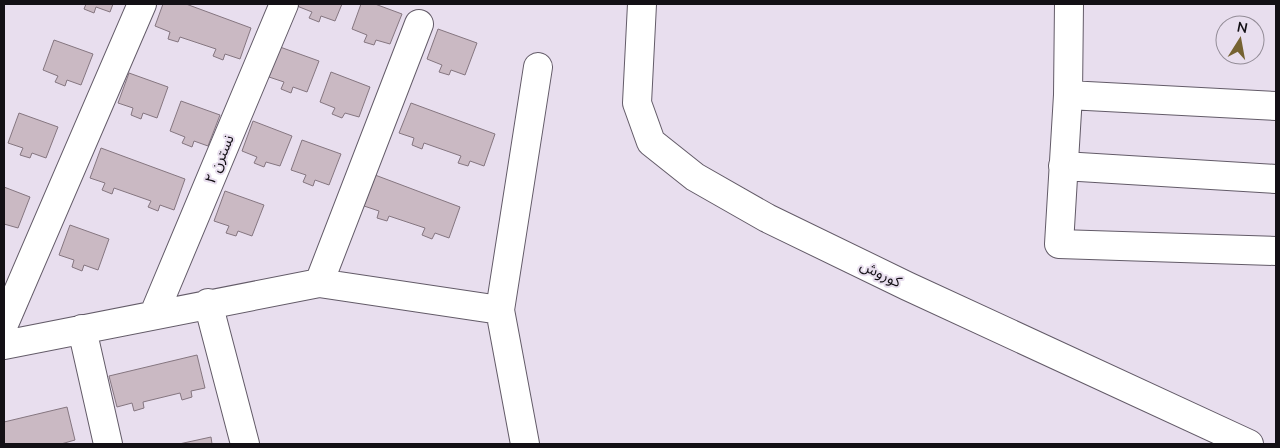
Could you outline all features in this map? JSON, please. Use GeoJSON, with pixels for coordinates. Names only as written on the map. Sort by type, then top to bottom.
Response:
{"type":"FeatureCollection","features":[{"type":"Feature","properties":{"kind":"street"},"geometry":{"type":"LineString","coordinates":[[4,324],[142,4]]}},
{"type":"Feature","properties":{"kind":"street","name":"نسترن ۲"},"geometry":{"type":"LineString","coordinates":[[154,314],[284,4]]}},
{"type":"Feature","properties":{"kind":"street","name":"کوروش"},"geometry":{"type":"LineString","coordinates":[[642,4],[637,103],[651,142],[696,177],[767,218],[907,286],[1249,444]]}},
{"type":"Feature","properties":{"kind":"street"},"geometry":{"type":"LineString","coordinates":[[1069,4],[1068,95],[1059,244],[1276,251]]}},
{"type":"Feature","properties":{"kind":"street"},"geometry":{"type":"LineString","coordinates":[[319,283],[419,24]]}},
{"type":"Feature","properties":{"kind":"street"},"geometry":{"type":"LineString","coordinates":[[525,444],[500,310],[538,67]]}},
{"type":"Feature","properties":{"kind":"street"},"geometry":{"type":"LineString","coordinates":[[1068,95],[1276,106]]}},
{"type":"Feature","properties":{"kind":"street"},"geometry":{"type":"LineString","coordinates":[[1063,166],[1276,179]]}},
{"type":"Feature","properties":{"kind":"street"},"geometry":{"type":"LineString","coordinates":[[4,344],[319,283],[500,310]]}},
{"type":"Feature","properties":{"kind":"street"},"geometry":{"type":"LineString","coordinates":[[208,304],[245,444]]}},
{"type":"Feature","properties":{"kind":"street"},"geometry":{"type":"LineString","coordinates":[[82,329],[108,444]]}},
{"type":"Feature","properties":{"kind":"building"},"geometry":{"type":"Polygon","coordinates":[[[86,4],[113,4],[110,12],[96,7],[94,13],[84,9],[86,4]]]}},
{"type":"Feature","properties":{"kind":"building"},"geometry":{"type":"Polygon","coordinates":[[[163,4],[186,4],[251,28],[240,59],[225,54],[223,60],[213,56],[216,49],[180,37],[178,42],[168,39],[170,32],[155,26],[163,4]]]}},
{"type":"Feature","properties":{"kind":"building"},"geometry":{"type":"Polygon","coordinates":[[[298,4],[342,4],[335,21],[321,16],[319,22],[309,18],[312,12],[297,6],[298,4]]]}},
{"type":"Feature","properties":{"kind":"building"},"geometry":{"type":"Polygon","coordinates":[[[361,4],[375,4],[402,14],[390,44],[376,40],[374,45],[364,42],[367,35],[352,29],[361,4]]]}},
{"type":"Feature","properties":{"kind":"building"},"geometry":{"type":"Polygon","coordinates":[[[438,29],[477,43],[465,75],[451,70],[449,75],[439,72],[442,65],[427,59],[438,29]]]}},
{"type":"Feature","properties":{"kind":"building"},"geometry":{"type":"Polygon","coordinates":[[[54,40],[93,54],[81,85],[67,80],[65,86],[55,82],[58,76],[43,70],[54,40]]]}},
{"type":"Feature","properties":{"kind":"building"},"geometry":{"type":"Polygon","coordinates":[[[280,47],[319,61],[307,92],[293,87],[291,93],[281,89],[284,82],[269,77],[280,47]]]}},
{"type":"Feature","properties":{"kind":"building"},"geometry":{"type":"Polygon","coordinates":[[[331,72],[370,87],[359,117],[345,113],[342,118],[332,114],[335,108],[320,102],[331,72]]]}},
{"type":"Feature","properties":{"kind":"building"},"geometry":{"type":"Polygon","coordinates":[[[129,73],[168,87],[157,118],[143,113],[141,119],[131,115],[133,108],[118,103],[129,73]]]}},
{"type":"Feature","properties":{"kind":"building"},"geometry":{"type":"Polygon","coordinates":[[[181,101],[220,115],[208,146],[194,141],[192,147],[182,143],[185,137],[170,131],[181,101]]]}},
{"type":"Feature","properties":{"kind":"building"},"geometry":{"type":"Polygon","coordinates":[[[411,103],[495,134],[484,166],[470,161],[468,166],[458,163],[461,156],[424,143],[422,149],[412,145],[414,138],[399,133],[411,103]]]}},
{"type":"Feature","properties":{"kind":"building"},"geometry":{"type":"Polygon","coordinates":[[[19,113],[58,127],[46,158],[32,153],[30,158],[20,155],[23,148],[8,143],[19,113]]]}},
{"type":"Feature","properties":{"kind":"building"},"geometry":{"type":"Polygon","coordinates":[[[253,121],[292,136],[280,166],[266,162],[264,167],[254,163],[257,157],[242,151],[253,121]]]}},
{"type":"Feature","properties":{"kind":"building"},"geometry":{"type":"Polygon","coordinates":[[[302,140],[341,154],[329,185],[315,180],[313,186],[303,182],[306,175],[291,170],[302,140]]]}},
{"type":"Feature","properties":{"kind":"building"},"geometry":{"type":"Polygon","coordinates":[[[101,148],[185,179],[174,210],[160,205],[158,211],[148,207],[151,201],[114,188],[112,194],[102,190],[105,183],[90,178],[101,148]]]}},
{"type":"Feature","properties":{"kind":"building"},"geometry":{"type":"Polygon","coordinates":[[[375,175],[460,207],[449,238],[435,233],[432,239],[422,235],[425,228],[389,216],[387,221],[377,218],[379,211],[364,206],[375,175]]]}},
{"type":"Feature","properties":{"kind":"building"},"geometry":{"type":"Polygon","coordinates":[[[4,187],[30,197],[18,228],[4,224],[4,187]]]}},
{"type":"Feature","properties":{"kind":"building"},"geometry":{"type":"Polygon","coordinates":[[[225,191],[264,205],[252,236],[238,231],[236,236],[226,233],[229,226],[214,221],[225,191]]]}},
{"type":"Feature","properties":{"kind":"building"},"geometry":{"type":"Polygon","coordinates":[[[70,225],[109,239],[98,270],[84,265],[82,271],[72,267],[74,260],[59,255],[70,225]]]}},
{"type":"Feature","properties":{"kind":"building"},"geometry":{"type":"Polygon","coordinates":[[[197,355],[205,388],[191,391],[192,397],[182,400],[180,393],[143,402],[144,408],[134,411],[132,403],[117,407],[109,376],[197,355]]]}},
{"type":"Feature","properties":{"kind":"building"},"geometry":{"type":"Polygon","coordinates":[[[67,407],[75,440],[61,444],[4,444],[4,422],[67,407]]]}},
{"type":"Feature","properties":{"kind":"building"},"geometry":{"type":"Polygon","coordinates":[[[211,437],[212,444],[179,444],[211,437]]]}}]}
